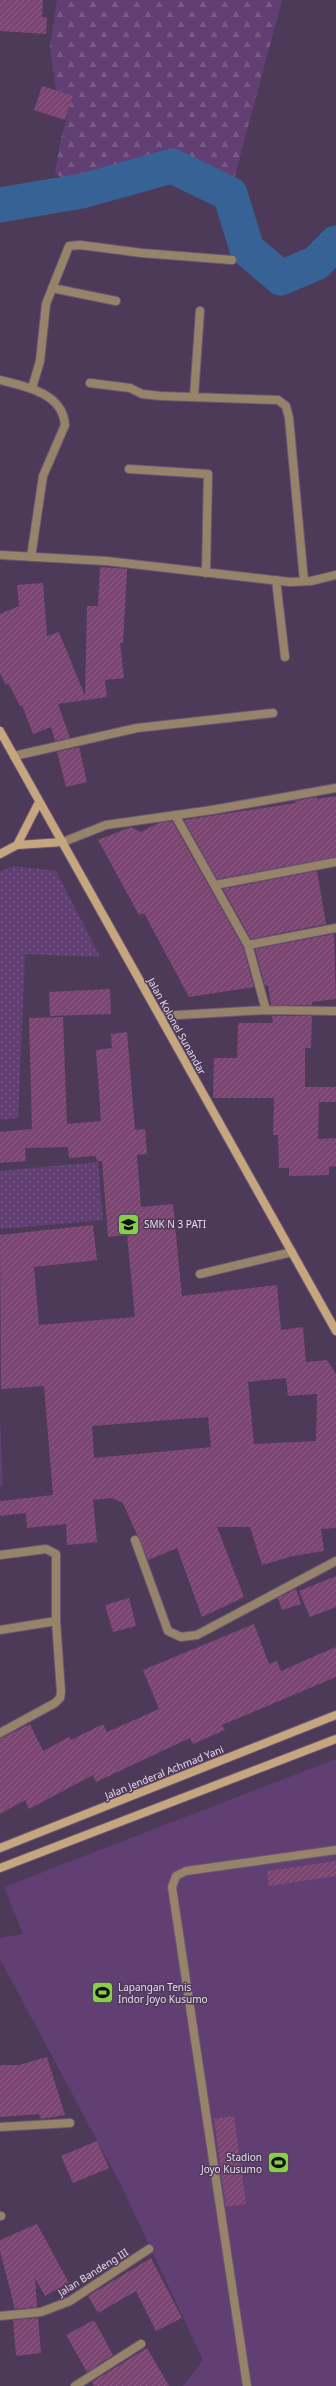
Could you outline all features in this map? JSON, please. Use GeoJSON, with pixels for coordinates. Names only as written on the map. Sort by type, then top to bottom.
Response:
{"type":"FeatureCollection","features":[{"type":"Feature","properties":{"kind":"main road","name":"Jalan Kolonel Sunandar"},"geometry":{"type":"LineString","coordinates":[[0,731],[336,1331]]}},
{"type":"Feature","properties":{"kind":"main road"},"geometry":{"type":"LineString","coordinates":[[17,845],[39,802]]}},
{"type":"Feature","properties":{"kind":"main road"},"geometry":{"type":"LineString","coordinates":[[0,854],[17,845],[63,842]]}},
{"type":"Feature","properties":{"kind":"main road","name":"Jalan Jenderal Achmad Yani"},"geometry":{"type":"LineString","coordinates":[[0,1848],[336,1715]]}},
{"type":"Feature","properties":{"kind":"main road"},"geometry":{"type":"LineString","coordinates":[[0,1868],[336,1739]]}},
{"type":"Feature","properties":{"kind":"street"},"geometry":{"type":"LineString","coordinates":[[32,388],[40,361],[46,304],[66,250],[73,244],[142,253],[232,260]]}},
{"type":"Feature","properties":{"kind":"street"},"geometry":{"type":"LineString","coordinates":[[52,288],[116,301]]}},
{"type":"Feature","properties":{"kind":"street"},"geometry":{"type":"LineString","coordinates":[[194,396],[200,311]]}},
{"type":"Feature","properties":{"kind":"street"},"geometry":{"type":"LineString","coordinates":[[0,380],[32,388],[58,405],[65,418],[65,425],[42,476],[31,557]]}},
{"type":"Feature","properties":{"kind":"street"},"geometry":{"type":"LineString","coordinates":[[90,383],[130,388],[142,394],[278,400],[286,406],[289,418],[304,581]]}},
{"type":"Feature","properties":{"kind":"street"},"geometry":{"type":"LineString","coordinates":[[129,469],[208,474],[206,573]]}},
{"type":"Feature","properties":{"kind":"street"},"geometry":{"type":"LineString","coordinates":[[0,555],[106,561],[276,580],[304,581],[336,575]]}},
{"type":"Feature","properties":{"kind":"street"},"geometry":{"type":"LineString","coordinates":[[276,580],[285,656]]}},
{"type":"Feature","properties":{"kind":"street"},"geometry":{"type":"LineString","coordinates":[[14,756],[137,728],[273,713]]}},
{"type":"Feature","properties":{"kind":"street"},"geometry":{"type":"LineString","coordinates":[[63,842],[106,824],[175,815],[336,788]]}},
{"type":"Feature","properties":{"kind":"street"},"geometry":{"type":"LineString","coordinates":[[175,815],[248,945],[266,1010]]}},
{"type":"Feature","properties":{"kind":"street"},"geometry":{"type":"LineString","coordinates":[[215,885],[336,862]]}},
{"type":"Feature","properties":{"kind":"street"},"geometry":{"type":"LineString","coordinates":[[248,945],[336,928]]}},
{"type":"Feature","properties":{"kind":"street"},"geometry":{"type":"LineString","coordinates":[[160,1016],[266,1010],[336,1011]]}},
{"type":"Feature","properties":{"kind":"street"},"geometry":{"type":"LineString","coordinates":[[200,1274],[292,1252]]}},
{"type":"Feature","properties":{"kind":"street"},"geometry":{"type":"LineString","coordinates":[[135,1540],[168,1631],[181,1637],[197,1635],[336,1561]]}},
{"type":"Feature","properties":{"kind":"street"},"geometry":{"type":"LineString","coordinates":[[0,1555],[46,1549],[56,1554],[56,1622],[60,1698],[55,1703],[0,1733]]}},
{"type":"Feature","properties":{"kind":"street"},"geometry":{"type":"LineString","coordinates":[[0,1630],[56,1622]]}},
{"type":"Feature","properties":{"kind":"street"},"geometry":{"type":"LineString","coordinates":[[247,2386],[172,1887],[176,1876],[186,1871],[336,1850]]}},
{"type":"Feature","properties":{"kind":"street"},"geometry":{"type":"LineString","coordinates":[[0,2127],[70,2123]]}},
{"type":"Feature","properties":{"kind":"street","name":"Jalan Bandeng III"},"geometry":{"type":"LineString","coordinates":[[0,2316],[41,2312],[70,2301],[149,2249]]}},
{"type":"Feature","properties":{"kind":"street"},"geometry":{"type":"LineString","coordinates":[[75,2386],[141,2344]]}},
{"type":"Feature","properties":{"kind":"green space"},"geometry":{"type":"Polygon","coordinates":[[[57,0],[282,0],[230,194],[172,166],[82,191],[55,173],[61,138],[73,96],[56,91],[50,47],[57,0]]]}},
{"type":"Feature","properties":{"kind":"green space"},"geometry":{"type":"Polygon","coordinates":[[[13,866],[56,871],[100,957],[25,954],[18,1118],[0,1120],[0,872],[13,866]]]}},
{"type":"Feature","properties":{"kind":"green space"},"geometry":{"type":"Polygon","coordinates":[[[98,1162],[103,1220],[0,1229],[0,1171],[98,1162]]]}},
{"type":"Feature","properties":{"kind":"green space"},"geometry":{"type":"Polygon","coordinates":[[[0,1417],[3,1486],[0,1486],[0,1417]]]}},
{"type":"Feature","properties":{"kind":"green space"},"geometry":{"type":"Polygon","coordinates":[[[336,1759],[336,2386],[183,2386],[203,2360],[121,2185],[0,1959],[0,1938],[23,1934],[4,1887],[336,1759]]]}},
{"type":"Feature","properties":{"kind":"building"},"geometry":{"type":"Polygon","coordinates":[[[0,0],[43,0],[42,17],[47,18],[46,34],[0,31],[0,0]]]}},
{"type":"Feature","properties":{"kind":"building"},"geometry":{"type":"Polygon","coordinates":[[[42,86],[73,96],[65,120],[34,110],[42,86]]]}},
{"type":"Feature","properties":{"kind":"building"},"geometry":{"type":"Polygon","coordinates":[[[100,567],[127,569],[123,643],[120,643],[124,678],[105,680],[107,697],[58,704],[70,738],[55,741],[51,727],[33,734],[22,705],[20,706],[8,683],[6,685],[0,673],[0,614],[19,606],[17,585],[43,583],[47,636],[59,632],[85,696],[87,606],[98,606],[100,567]]]}},
{"type":"Feature","properties":{"kind":"building"},"geometry":{"type":"Polygon","coordinates":[[[79,747],[87,782],[66,787],[57,752],[79,747]]]}},
{"type":"Feature","properties":{"kind":"building"},"geometry":{"type":"Polygon","coordinates":[[[336,796],[336,857],[217,879],[184,820],[296,803],[295,801],[317,797],[317,799],[336,796]]]}},
{"type":"Feature","properties":{"kind":"building"},"geometry":{"type":"Polygon","coordinates":[[[172,821],[243,947],[254,987],[189,997],[144,913],[139,915],[98,840],[131,827],[141,832],[158,823],[172,821]]]}},
{"type":"Feature","properties":{"kind":"building"},"geometry":{"type":"Polygon","coordinates":[[[317,871],[326,924],[251,939],[223,889],[317,871]]]}},
{"type":"Feature","properties":{"kind":"building"},"geometry":{"type":"Polygon","coordinates":[[[334,934],[336,999],[312,1002],[312,1005],[271,1005],[268,985],[265,986],[255,949],[334,934]]]}},
{"type":"Feature","properties":{"kind":"building"},"geometry":{"type":"Polygon","coordinates":[[[110,989],[111,1014],[50,1016],[49,992],[110,989]]]}},
{"type":"Feature","properties":{"kind":"building"},"geometry":{"type":"Polygon","coordinates":[[[272,1016],[312,1016],[311,1048],[305,1048],[305,1087],[336,1087],[336,1102],[319,1102],[318,1139],[336,1138],[336,1166],[329,1167],[329,1175],[289,1176],[289,1168],[279,1168],[278,1135],[273,1135],[274,1098],[213,1098],[214,1058],[237,1058],[238,1023],[273,1023],[272,1016]]]}},
{"type":"Feature","properties":{"kind":"building"},"geometry":{"type":"Polygon","coordinates":[[[63,1017],[67,1124],[101,1121],[96,1050],[112,1048],[111,1034],[127,1032],[135,1130],[145,1129],[147,1154],[137,1155],[141,1207],[173,1204],[182,1296],[277,1285],[281,1330],[303,1327],[306,1362],[327,1360],[336,1374],[336,1528],[321,1529],[324,1551],[293,1556],[262,1565],[250,1527],[217,1527],[244,1597],[202,1617],[177,1548],[148,1560],[123,1503],[112,1498],[93,1500],[97,1542],[67,1545],[66,1524],[27,1528],[26,1513],[0,1516],[0,1501],[53,1495],[44,1386],[1,1389],[0,1235],[93,1225],[97,1260],[34,1267],[39,1325],[135,1317],[127,1235],[108,1237],[102,1161],[97,1161],[96,1156],[69,1158],[68,1147],[25,1148],[26,1161],[0,1163],[0,1132],[32,1129],[29,1018],[63,1017]],[[286,1378],[248,1382],[254,1444],[316,1441],[317,1394],[288,1396],[286,1378]],[[208,1417],[92,1426],[94,1458],[211,1447],[208,1417]]]}},
{"type":"Feature","properties":{"kind":"building"},"geometry":{"type":"Polygon","coordinates":[[[336,1576],[336,1607],[310,1617],[299,1591],[336,1576]]]}},
{"type":"Feature","properties":{"kind":"building"},"geometry":{"type":"Polygon","coordinates":[[[296,1589],[301,1604],[282,1610],[278,1598],[296,1589]]]}},
{"type":"Feature","properties":{"kind":"building"},"geometry":{"type":"Polygon","coordinates":[[[129,1598],[136,1626],[113,1632],[105,1605],[129,1598]]]}},
{"type":"Feature","properties":{"kind":"building"},"geometry":{"type":"Polygon","coordinates":[[[254,1624],[269,1664],[277,1661],[281,1671],[336,1647],[336,1677],[222,1725],[225,1730],[193,1744],[190,1738],[96,1782],[93,1775],[29,1809],[25,1800],[0,1814],[0,1739],[30,1724],[43,1751],[69,1737],[71,1740],[103,1724],[107,1732],[159,1709],[143,1670],[254,1624]]]}},
{"type":"Feature","properties":{"kind":"building"},"geometry":{"type":"Polygon","coordinates":[[[336,1861],[336,1876],[269,1886],[267,1871],[336,1861]]]}},
{"type":"Feature","properties":{"kind":"building"},"geometry":{"type":"Polygon","coordinates":[[[47,2057],[65,2115],[41,2119],[39,2114],[0,2117],[0,2065],[19,2065],[47,2057]]]}},
{"type":"Feature","properties":{"kind":"building"},"geometry":{"type":"Polygon","coordinates":[[[234,2116],[246,2204],[226,2207],[214,2119],[234,2116]]]}},
{"type":"Feature","properties":{"kind":"building"},"geometry":{"type":"Polygon","coordinates":[[[97,2141],[109,2168],[73,2183],[61,2156],[97,2141]]]}},
{"type":"Feature","properties":{"kind":"building"},"geometry":{"type":"Polygon","coordinates":[[[37,2224],[69,2283],[45,2296],[35,2278],[37,2307],[15,2309],[0,2251],[0,2240],[37,2224]]]}},
{"type":"Feature","properties":{"kind":"building"},"geometry":{"type":"Polygon","coordinates":[[[151,2258],[182,2318],[156,2331],[136,2291],[98,2313],[88,2296],[151,2258]]]}},
{"type":"Feature","properties":{"kind":"building"},"geometry":{"type":"Polygon","coordinates":[[[38,2318],[41,2353],[16,2356],[13,2320],[38,2318]]]}},
{"type":"Feature","properties":{"kind":"building"},"geometry":{"type":"Polygon","coordinates":[[[94,2320],[113,2355],[87,2372],[66,2335],[94,2320]]]}},
{"type":"Feature","properties":{"kind":"building"},"geometry":{"type":"Polygon","coordinates":[[[147,2348],[169,2386],[94,2386],[92,2382],[147,2348]]]}},
{"type":"Feature","properties":{"kind":"waterway"},"geometry":{"type":"LineString","coordinates":[[0,205],[82,191],[172,166],[230,194],[247,249],[281,278],[316,263],[336,243]]}},
{"type":"Feature","properties":{"kind":"place","name":"SMK N 3 PATI"},"geometry":{"type":"Point","coordinates":[128,1224]}},
{"type":"Feature","properties":{"kind":"place","name":"Lapangan Tenis Indor Joyo Kusumo"},"geometry":{"type":"Point","coordinates":[103,1993]}},
{"type":"Feature","properties":{"kind":"place","name":"Stadion Joyo Kusumo"},"geometry":{"type":"Point","coordinates":[278,2163]}}]}
